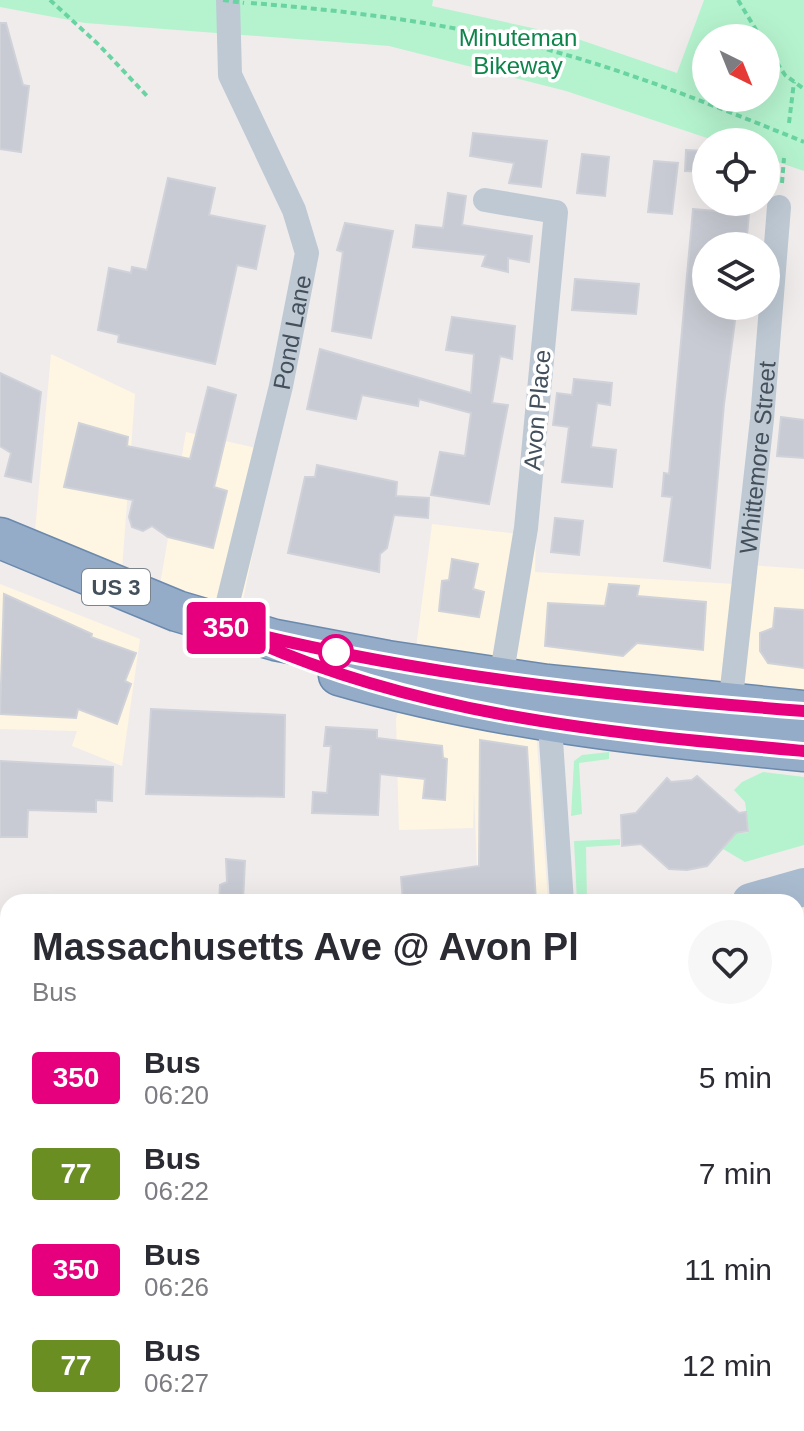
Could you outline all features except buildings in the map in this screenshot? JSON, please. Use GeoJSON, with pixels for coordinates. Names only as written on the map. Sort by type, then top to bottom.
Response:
{"type":"FeatureCollection","features":[{"type":"Feature","properties":{"kind":"highway","name":"US 3"},"geometry":{"type":"LineString","coordinates":[[0,538],[136,595],[222,626],[326,672],[399,692],[548,703],[730,706],[804,711]]}},
{"type":"Feature","properties":{"kind":"highway","name":"US 3"},"geometry":{"type":"LineString","coordinates":[[222,626],[330,651],[501,678],[548,703],[804,751]]}},
{"type":"Feature","properties":{"kind":"main road"},"geometry":{"type":"LineString","coordinates":[[779,894],[804,887]]}},
{"type":"Feature","properties":{"kind":"street","name":"Pond Lane"},"geometry":{"type":"LineString","coordinates":[[222,626],[281,386],[307,253],[298,220],[230,75],[232,1]]}},
{"type":"Feature","properties":{"kind":"street","name":"Avon Place"},"geometry":{"type":"LineString","coordinates":[[485,200],[556,212],[526,528],[501,678]]}},
{"type":"Feature","properties":{"kind":"street","name":"Whittemore Street"},"geometry":{"type":"LineString","coordinates":[[730,706],[762,419],[778,216]]}},
{"type":"Feature","properties":{"kind":"street"},"geometry":{"type":"LineString","coordinates":[[548,703],[561,894]]}},
{"type":"Feature","properties":{"kind":"path"},"geometry":{"type":"LineString","coordinates":[[50,0],[99,45],[148,97]]}},
{"type":"Feature","properties":{"kind":"path"},"geometry":{"type":"LineString","coordinates":[[738,0],[753,24]]}},
{"type":"Feature","properties":{"kind":"path"},"geometry":{"type":"LineString","coordinates":[[232,1],[415,21],[513,41],[696,98],[804,142]]}},
{"type":"Feature","properties":{"kind":"path"},"geometry":{"type":"LineString","coordinates":[[780,64],[804,89]]}},
{"type":"Feature","properties":{"kind":"path"},"geometry":{"type":"LineString","coordinates":[[789,123],[794,82]]}},
{"type":"Feature","properties":{"kind":"path"},"geometry":{"type":"LineString","coordinates":[[783,178],[784,158]]}},
{"type":"Feature","properties":{"kind":"shaded area"},"geometry":{"type":"Polygon","coordinates":[[[51,354],[135,394],[122,570],[35,531],[51,354]]]}},
{"type":"Feature","properties":{"kind":"shaded area"},"geometry":{"type":"Polygon","coordinates":[[[186,432],[274,452],[240,614],[160,585],[186,432]]]}},
{"type":"Feature","properties":{"kind":"shaded area"},"geometry":{"type":"Polygon","coordinates":[[[432,524],[536,536],[535,572],[734,584],[735,564],[804,569],[804,692],[536,729],[547,894],[433,894],[428,872],[477,867],[474,790],[473,828],[399,830],[396,719],[416,648],[432,524]]]}},
{"type":"Feature","properties":{"kind":"shaded area"},"geometry":{"type":"Polygon","coordinates":[[[0,584],[140,639],[122,766],[72,746],[77,731],[0,729],[0,584]]]}},
{"type":"Feature","properties":{"kind":"green space","name":"Minuteman Bikeway"},"geometry":{"type":"Polygon","coordinates":[[[0,0],[433,0],[432,6],[569,36],[677,73],[692,32],[692,112],[780,112],[780,24],[695,24],[704,0],[804,0],[804,171],[780,163],[780,128],[692,128],[692,133],[566,91],[389,46],[85,23],[0,7],[0,0]]]}},
{"type":"Feature","properties":{"kind":"green space"},"geometry":{"type":"Polygon","coordinates":[[[609,752],[609,759],[579,763],[582,814],[571,816],[574,761],[582,755],[609,752]]]}},
{"type":"Feature","properties":{"kind":"green space"},"geometry":{"type":"Polygon","coordinates":[[[763,772],[804,777],[804,845],[745,862],[723,849],[736,834],[749,832],[745,802],[734,790],[742,782],[763,772]]]}},
{"type":"Feature","properties":{"kind":"green space"},"geometry":{"type":"Polygon","coordinates":[[[620,839],[620,845],[586,847],[587,894],[577,894],[574,841],[620,839]]]}},
{"type":"Feature","properties":{"kind":"bus line","name":"350"},"geometry":{"type":"LineString","coordinates":[[804,711],[637,696],[501,678],[330,651],[222,626],[274,652],[326,672],[459,705],[645,735],[804,751]]}}]}
